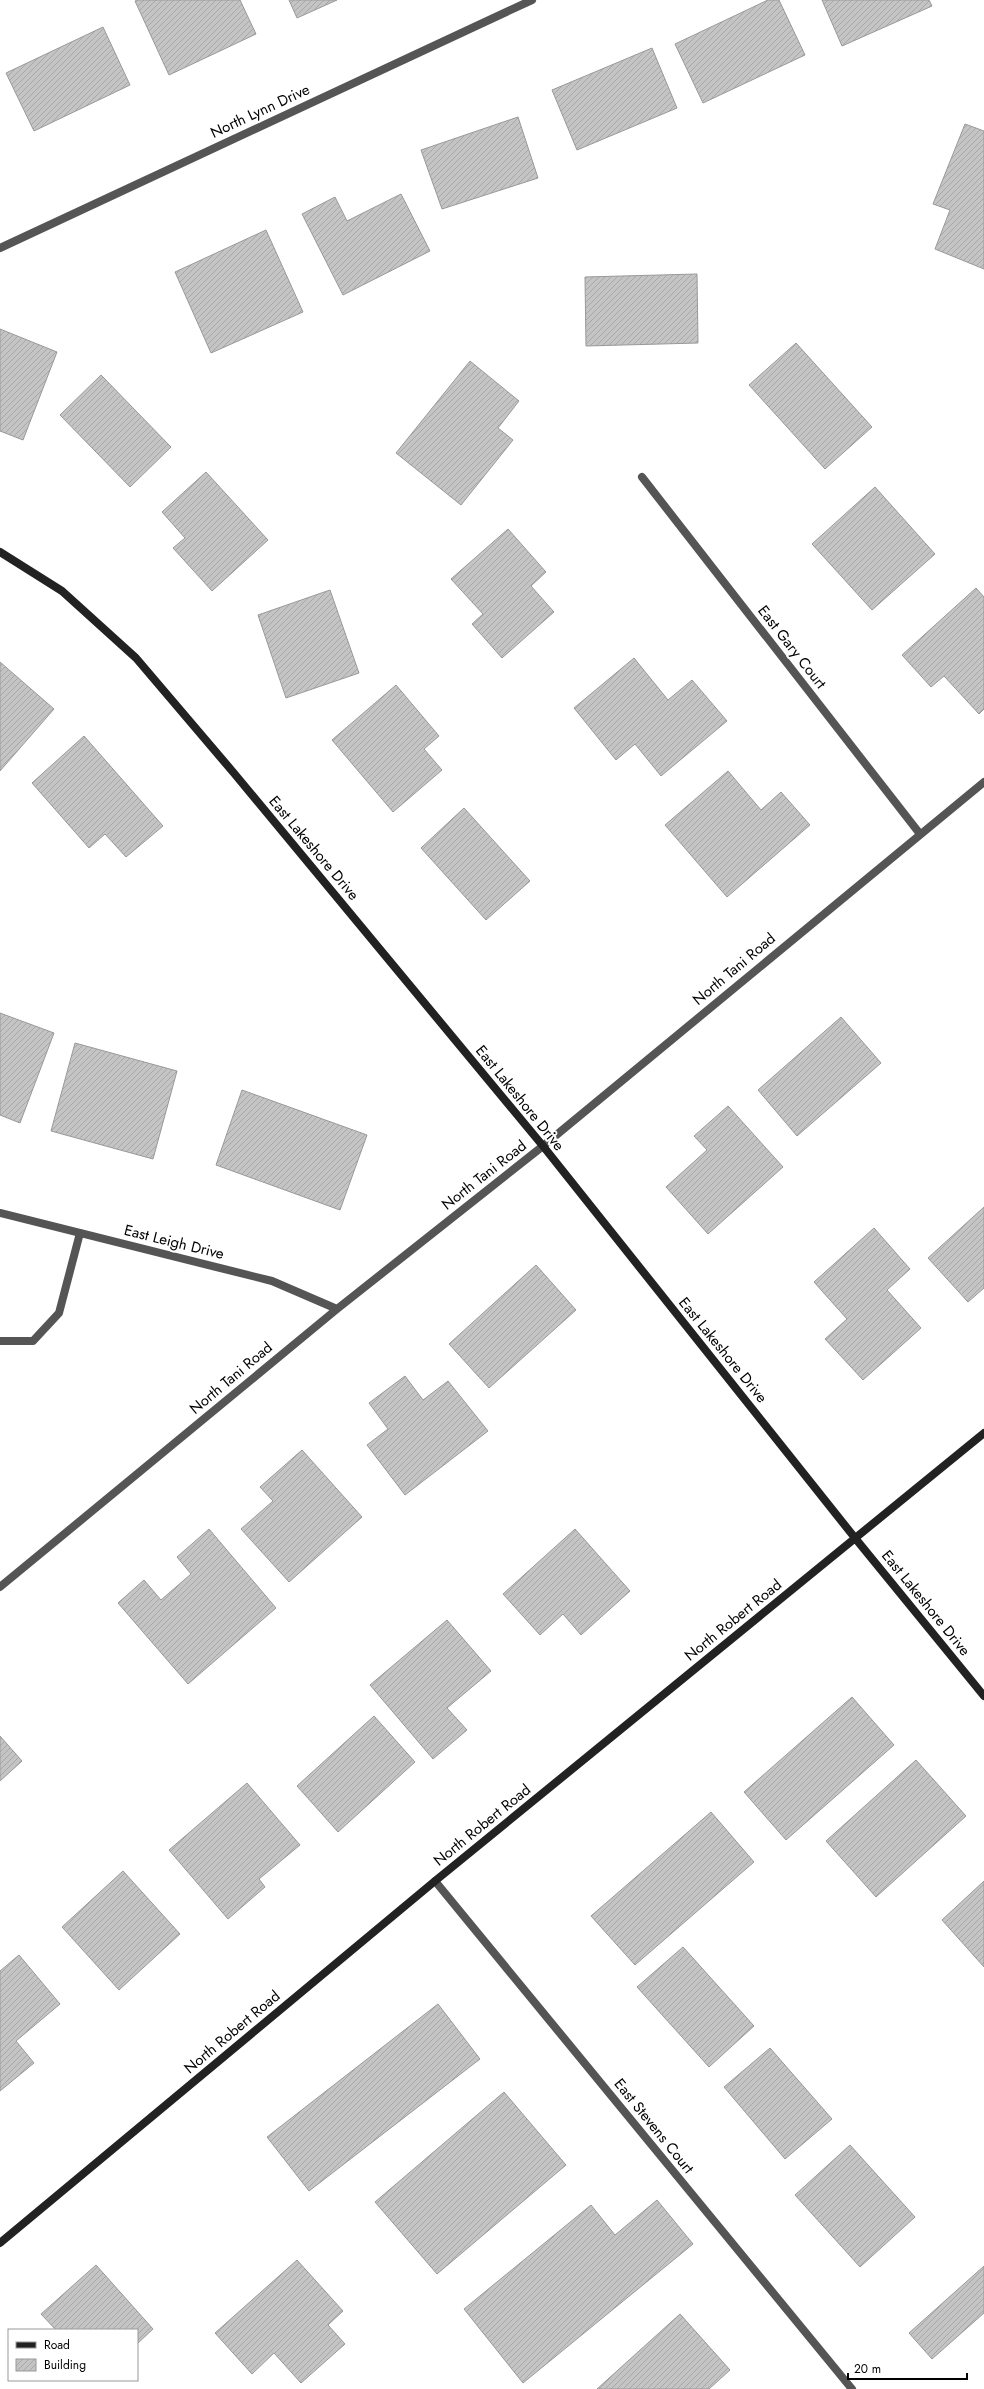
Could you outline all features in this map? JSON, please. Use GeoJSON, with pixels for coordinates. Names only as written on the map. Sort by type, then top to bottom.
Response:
{"type":"FeatureCollection","features":[{"type":"Feature","properties":{"kind":"main road","name":"East Lakeshore Drive"},"geometry":{"type":"LineString","coordinates":[[0,552],[62,590],[136,658],[234,772],[543,1146],[855,1538],[984,1696]]}},
{"type":"Feature","properties":{"kind":"main road","name":"North Robert Road"},"geometry":{"type":"LineString","coordinates":[[0,2243],[435,1881],[984,1433]]}},
{"type":"Feature","properties":{"kind":"street","name":"North Lynn Drive"},"geometry":{"type":"LineString","coordinates":[[0,248],[532,0]]}},
{"type":"Feature","properties":{"kind":"street","name":"East Gary Court"},"geometry":{"type":"LineString","coordinates":[[642,477],[920,834]]}},
{"type":"Feature","properties":{"kind":"street","name":"North Tani Road"},"geometry":{"type":"LineString","coordinates":[[0,1587],[337,1309],[543,1146],[984,782]]}},
{"type":"Feature","properties":{"kind":"street","name":"East Leigh Drive"},"geometry":{"type":"LineString","coordinates":[[0,1213],[272,1281],[337,1309]]}},
{"type":"Feature","properties":{"kind":"street"},"geometry":{"type":"LineString","coordinates":[[0,1342],[33,1341],[59,1313],[80,1233]]}},
{"type":"Feature","properties":{"kind":"street","name":"East Stevens Court"},"geometry":{"type":"LineString","coordinates":[[435,1881],[852,2389]]}},
{"type":"Feature","properties":{"kind":"building"},"geometry":{"type":"Polygon","coordinates":[[[240,0],[256,34],[169,75],[135,1],[240,0]]]}},
{"type":"Feature","properties":{"kind":"building"},"geometry":{"type":"Polygon","coordinates":[[[289,0],[337,0],[297,18],[289,0]]]}},
{"type":"Feature","properties":{"kind":"building"},"geometry":{"type":"Polygon","coordinates":[[[768,0],[779,0],[805,55],[703,103],[675,44],[768,0]]]}},
{"type":"Feature","properties":{"kind":"building"},"geometry":{"type":"Polygon","coordinates":[[[822,0],[929,0],[932,6],[842,46],[822,0]]]}},
{"type":"Feature","properties":{"kind":"building"},"geometry":{"type":"Polygon","coordinates":[[[103,27],[130,85],[34,131],[6,73],[103,27]]]}},
{"type":"Feature","properties":{"kind":"building"},"geometry":{"type":"Polygon","coordinates":[[[652,48],[677,108],[577,150],[552,90],[652,48]]]}},
{"type":"Feature","properties":{"kind":"building"},"geometry":{"type":"Polygon","coordinates":[[[518,117],[538,178],[442,209],[421,150],[518,117]]]}},
{"type":"Feature","properties":{"kind":"building"},"geometry":{"type":"Polygon","coordinates":[[[965,124],[984,131],[984,269],[935,249],[950,210],[933,204],[965,124]]]}},
{"type":"Feature","properties":{"kind":"building"},"geometry":{"type":"Polygon","coordinates":[[[401,194],[430,251],[343,295],[302,214],[335,197],[347,221],[401,194]]]}},
{"type":"Feature","properties":{"kind":"building"},"geometry":{"type":"Polygon","coordinates":[[[266,230],[303,312],[211,353],[175,272],[266,230]]]}},
{"type":"Feature","properties":{"kind":"building"},"geometry":{"type":"Polygon","coordinates":[[[697,274],[698,343],[586,346],[585,277],[697,274]]]}},
{"type":"Feature","properties":{"kind":"building"},"geometry":{"type":"Polygon","coordinates":[[[0,329],[57,352],[23,440],[0,431],[0,329]]]}},
{"type":"Feature","properties":{"kind":"building"},"geometry":{"type":"Polygon","coordinates":[[[796,343],[872,427],[825,469],[749,385],[796,343]]]}},
{"type":"Feature","properties":{"kind":"building"},"geometry":{"type":"Polygon","coordinates":[[[470,361],[519,401],[498,428],[513,440],[461,505],[396,453],[470,361]]]}},
{"type":"Feature","properties":{"kind":"building"},"geometry":{"type":"Polygon","coordinates":[[[101,375],[171,447],[130,487],[60,415],[101,375]]]}},
{"type":"Feature","properties":{"kind":"building"},"geometry":{"type":"Polygon","coordinates":[[[206,472],[268,540],[212,591],[173,548],[185,538],[162,512],[206,472]]]}},
{"type":"Feature","properties":{"kind":"building"},"geometry":{"type":"Polygon","coordinates":[[[875,487],[935,554],[872,610],[812,544],[875,487]]]}},
{"type":"Feature","properties":{"kind":"building"},"geometry":{"type":"Polygon","coordinates":[[[508,529],[546,572],[531,586],[554,612],[502,658],[472,624],[483,614],[451,579],[508,529]]]}},
{"type":"Feature","properties":{"kind":"building"},"geometry":{"type":"Polygon","coordinates":[[[976,588],[984,597],[984,709],[979,714],[944,676],[931,687],[902,655],[976,588]]]}},
{"type":"Feature","properties":{"kind":"building"},"geometry":{"type":"Polygon","coordinates":[[[330,590],[359,673],[286,698],[258,615],[330,590]]]}},
{"type":"Feature","properties":{"kind":"building"},"geometry":{"type":"Polygon","coordinates":[[[634,658],[668,700],[692,680],[727,721],[661,776],[635,744],[616,760],[574,708],[634,658]]]}},
{"type":"Feature","properties":{"kind":"building"},"geometry":{"type":"Polygon","coordinates":[[[0,662],[54,709],[0,771],[0,662]]]}},
{"type":"Feature","properties":{"kind":"building"},"geometry":{"type":"Polygon","coordinates":[[[396,685],[439,736],[424,749],[442,770],[393,812],[332,740],[396,685]]]}},
{"type":"Feature","properties":{"kind":"building"},"geometry":{"type":"Polygon","coordinates":[[[84,736],[163,826],[126,857],[105,834],[89,848],[32,783],[84,736]]]}},
{"type":"Feature","properties":{"kind":"building"},"geometry":{"type":"Polygon","coordinates":[[[728,771],[761,810],[781,792],[810,825],[727,897],[665,825],[728,771]]]}},
{"type":"Feature","properties":{"kind":"building"},"geometry":{"type":"Polygon","coordinates":[[[464,808],[530,881],[486,920],[421,848],[464,808]]]}},
{"type":"Feature","properties":{"kind":"building"},"geometry":{"type":"Polygon","coordinates":[[[0,1013],[54,1033],[20,1123],[0,1115],[0,1013]]]}},
{"type":"Feature","properties":{"kind":"building"},"geometry":{"type":"Polygon","coordinates":[[[841,1017],[881,1063],[797,1136],[758,1090],[841,1017]]]}},
{"type":"Feature","properties":{"kind":"building"},"geometry":{"type":"Polygon","coordinates":[[[75,1043],[177,1071],[153,1159],[51,1131],[75,1043]]]}},
{"type":"Feature","properties":{"kind":"building"},"geometry":{"type":"Polygon","coordinates":[[[242,1090],[367,1135],[340,1210],[216,1165],[242,1090]]]}},
{"type":"Feature","properties":{"kind":"building"},"geometry":{"type":"Polygon","coordinates":[[[728,1106],[783,1167],[708,1234],[666,1187],[707,1150],[694,1136],[728,1106]]]}},
{"type":"Feature","properties":{"kind":"building"},"geometry":{"type":"Polygon","coordinates":[[[984,1207],[984,1288],[968,1302],[928,1258],[984,1207]]]}},
{"type":"Feature","properties":{"kind":"building"},"geometry":{"type":"Polygon","coordinates":[[[874,1228],[910,1269],[887,1290],[921,1328],[863,1380],[825,1339],[847,1319],[814,1282],[874,1228]]]}},
{"type":"Feature","properties":{"kind":"building"},"geometry":{"type":"Polygon","coordinates":[[[536,1265],[576,1310],[489,1388],[449,1344],[536,1265]]]}},
{"type":"Feature","properties":{"kind":"building"},"geometry":{"type":"Polygon","coordinates":[[[405,1376],[423,1400],[448,1381],[488,1431],[405,1495],[367,1445],[388,1429],[369,1403],[405,1376]]]}},
{"type":"Feature","properties":{"kind":"building"},"geometry":{"type":"Polygon","coordinates":[[[302,1450],[362,1517],[289,1582],[241,1529],[273,1501],[260,1487],[302,1450]]]}},
{"type":"Feature","properties":{"kind":"building"},"geometry":{"type":"Polygon","coordinates":[[[209,1529],[276,1608],[188,1684],[118,1603],[144,1580],[161,1600],[191,1574],[177,1557],[209,1529]]]}},
{"type":"Feature","properties":{"kind":"building"},"geometry":{"type":"Polygon","coordinates":[[[575,1529],[630,1591],[581,1635],[563,1614],[540,1635],[503,1594],[575,1529]]]}},
{"type":"Feature","properties":{"kind":"building"},"geometry":{"type":"Polygon","coordinates":[[[447,1620],[491,1671],[447,1708],[467,1730],[433,1759],[370,1685],[447,1620]]]}},
{"type":"Feature","properties":{"kind":"building"},"geometry":{"type":"Polygon","coordinates":[[[852,1697],[894,1745],[786,1840],[744,1792],[852,1697]]]}},
{"type":"Feature","properties":{"kind":"building"},"geometry":{"type":"Polygon","coordinates":[[[374,1716],[415,1762],[338,1832],[297,1786],[374,1716]]]}},
{"type":"Feature","properties":{"kind":"building"},"geometry":{"type":"Polygon","coordinates":[[[0,1736],[22,1761],[0,1781],[0,1736]]]}},
{"type":"Feature","properties":{"kind":"building"},"geometry":{"type":"Polygon","coordinates":[[[916,1760],[966,1816],[876,1897],[826,1841],[916,1760]]]}},
{"type":"Feature","properties":{"kind":"building"},"geometry":{"type":"Polygon","coordinates":[[[247,1783],[300,1845],[259,1879],[265,1887],[228,1919],[169,1850],[247,1783]]]}},
{"type":"Feature","properties":{"kind":"building"},"geometry":{"type":"Polygon","coordinates":[[[711,1812],[754,1862],[635,1965],[591,1916],[711,1812]]]}},
{"type":"Feature","properties":{"kind":"building"},"geometry":{"type":"Polygon","coordinates":[[[123,1871],[180,1934],[119,1990],[62,1927],[123,1871]]]}},
{"type":"Feature","properties":{"kind":"building"},"geometry":{"type":"Polygon","coordinates":[[[984,1881],[984,1967],[942,1920],[984,1881]]]}},
{"type":"Feature","properties":{"kind":"building"},"geometry":{"type":"Polygon","coordinates":[[[683,1947],[754,2026],[709,2067],[637,1987],[683,1947]]]}},
{"type":"Feature","properties":{"kind":"building"},"geometry":{"type":"Polygon","coordinates":[[[19,1955],[60,2004],[16,2041],[34,2063],[0,2091],[0,1971],[19,1955]]]}},
{"type":"Feature","properties":{"kind":"building"},"geometry":{"type":"Polygon","coordinates":[[[438,2004],[480,2059],[309,2191],[267,2137],[438,2004]]]}},
{"type":"Feature","properties":{"kind":"building"},"geometry":{"type":"Polygon","coordinates":[[[770,2048],[832,2119],[785,2159],[724,2087],[770,2048]]]}},
{"type":"Feature","properties":{"kind":"building"},"geometry":{"type":"Polygon","coordinates":[[[504,2092],[566,2165],[437,2274],[375,2202],[504,2092]]]}},
{"type":"Feature","properties":{"kind":"building"},"geometry":{"type":"Polygon","coordinates":[[[850,2145],[915,2217],[860,2267],[795,2195],[850,2145]]]}},
{"type":"Feature","properties":{"kind":"building"},"geometry":{"type":"Polygon","coordinates":[[[657,2200],[693,2244],[523,2383],[464,2309],[591,2205],[615,2235],[657,2200]]]}},
{"type":"Feature","properties":{"kind":"building"},"geometry":{"type":"Polygon","coordinates":[[[297,2260],[343,2311],[328,2325],[345,2344],[301,2383],[274,2353],[252,2374],[215,2333],[297,2260]]]}},
{"type":"Feature","properties":{"kind":"building"},"geometry":{"type":"Polygon","coordinates":[[[96,2265],[153,2329],[138,2343],[138,2329],[55,2329],[41,2314],[96,2265]]]}},
{"type":"Feature","properties":{"kind":"building"},"geometry":{"type":"Polygon","coordinates":[[[984,2266],[984,2313],[932,2359],[909,2333],[984,2266]]]}},
{"type":"Feature","properties":{"kind":"building"},"geometry":{"type":"Polygon","coordinates":[[[680,2314],[730,2370],[709,2389],[597,2389],[680,2314]]]}}]}
